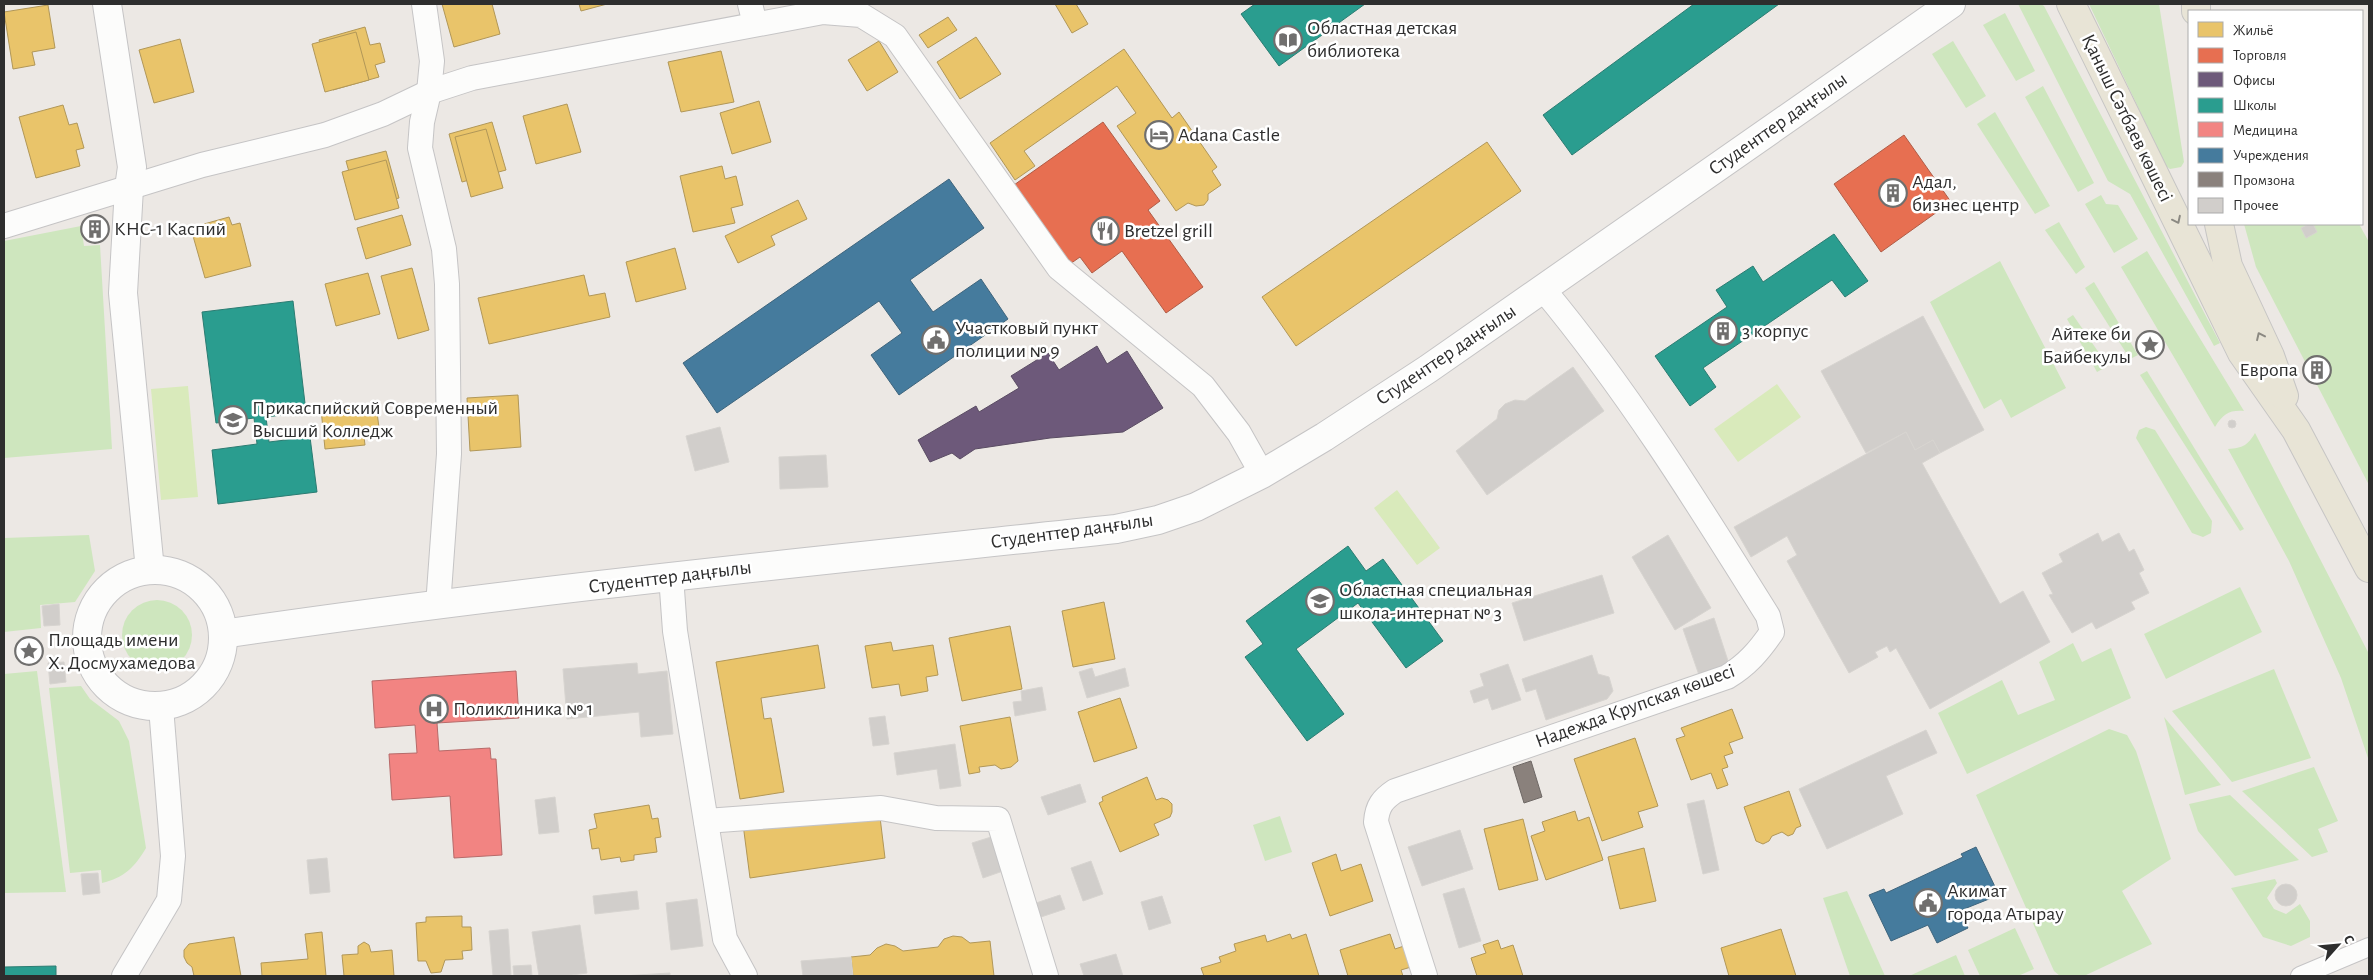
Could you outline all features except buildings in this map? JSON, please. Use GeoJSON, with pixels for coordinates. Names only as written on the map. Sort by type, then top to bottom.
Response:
{"type":"FeatureCollection","features":[{"type":"Feature","properties":{"kind":"main road","name":"Қаныш Сәтбаев көшесі"},"geometry":{"type":"LineString","coordinates":[[2070,4],[2242,353],[2296,430]]}},
{"type":"Feature","properties":{"kind":"main road"},"geometry":{"type":"LineString","coordinates":[[2220,225],[2228,266],[2270,356],[2296,430],[2369,568]]}},
{"type":"Feature","properties":{"kind":"street"},"geometry":{"type":"LineString","coordinates":[[107,4],[132,168],[129,188],[123,293],[150,570]]}},
{"type":"Feature","properties":{"kind":"street"},"geometry":{"type":"LineString","coordinates":[[424,4],[432,61],[429,92],[422,122],[420,148],[444,250],[448,304],[449,454],[438,606]]}},
{"type":"Feature","properties":{"kind":"street","name":"Студенттер даңғылы"},"geometry":{"type":"LineString","coordinates":[[223,634],[671,576],[1116,529],[1158,520],[1196,507],[1262,474],[1428,369],[1951,4]]}},
{"type":"Feature","properties":{"kind":"street"},"geometry":{"type":"LineString","coordinates":[[4,226],[202,166],[324,136],[382,114],[429,92],[472,78],[753,14],[824,12],[861,15],[895,36],[1059,268],[1203,386],[1239,433],[1262,474]]}},
{"type":"Feature","properties":{"kind":"street","name":"Надежда Крупская көшесі"},"geometry":{"type":"LineString","coordinates":[[1425,976],[1376,822],[1377,810],[1384,799],[1395,791],[1727,677],[1745,666],[1761,649],[1772,632],[1768,616],[1676,470],[1569,321],[1543,289]]}},
{"type":"Feature","properties":{"kind":"street"},"geometry":{"type":"LineString","coordinates":[[150,570],[169,571],[187,578],[205,592],[218,612],[223,634],[222,652],[216,669],[208,682],[187,699],[161,707],[138,705],[117,696],[100,680],[89,659],[86,636],[91,614],[103,594],[120,579],[150,570]]}},
{"type":"Feature","properties":{"kind":"street"},"geometry":{"type":"LineString","coordinates":[[671,576],[676,631],[725,939],[745,976]]}},
{"type":"Feature","properties":{"kind":"street"},"geometry":{"type":"LineString","coordinates":[[124,976],[169,900],[173,856],[161,707]]}},
{"type":"Feature","properties":{"kind":"street"},"geometry":{"type":"LineString","coordinates":[[706,821],[881,808],[936,818],[998,819],[1046,976]]}},
{"type":"Feature","properties":{"kind":"street"},"geometry":{"type":"LineString","coordinates":[[2300,976],[2369,947]]}},
{"type":"Feature","properties":{"kind":"green space"},"geometry":{"type":"Polygon","coordinates":[[[2018,4],[2041,4],[2044,6],[2220,343],[2214,346],[2130,194],[2108,181],[2018,4]]]}},
{"type":"Feature","properties":{"kind":"green space"},"geometry":{"type":"Polygon","coordinates":[[[2089,4],[2159,4],[2184,162],[2181,167],[2170,169],[2166,166],[2089,4]]]}},
{"type":"Feature","properties":{"kind":"green space"},"geometry":{"type":"Polygon","coordinates":[[[2005,13],[2035,71],[2016,81],[1983,25],[2005,13]]]}},
{"type":"Feature","properties":{"kind":"green space"},"geometry":{"type":"Polygon","coordinates":[[[1953,41],[1986,96],[1966,108],[1932,54],[1953,41]]]}},
{"type":"Feature","properties":{"kind":"green space"},"geometry":{"type":"Polygon","coordinates":[[[2043,86],[2094,183],[2078,192],[2025,97],[2043,86]]]}},
{"type":"Feature","properties":{"kind":"green space"},"geometry":{"type":"Polygon","coordinates":[[[1995,112],[2050,206],[2035,214],[1977,124],[1995,112]]]}},
{"type":"Feature","properties":{"kind":"green space"},"geometry":{"type":"Polygon","coordinates":[[[2101,195],[2106,204],[2118,205],[2138,239],[2114,253],[2085,204],[2101,195]]]}},
{"type":"Feature","properties":{"kind":"green space"},"geometry":{"type":"Polygon","coordinates":[[[2059,222],[2085,267],[2076,274],[2045,230],[2059,222]]]}},
{"type":"Feature","properties":{"kind":"green space"},"geometry":{"type":"Polygon","coordinates":[[[2244,225],[2360,225],[2369,242],[2369,485],[2256,267],[2244,225]]]}},
{"type":"Feature","properties":{"kind":"green space"},"geometry":{"type":"Polygon","coordinates":[[[81,226],[84,246],[100,245],[112,449],[4,458],[4,241],[81,226]]]}},
{"type":"Feature","properties":{"kind":"green space"},"geometry":{"type":"Polygon","coordinates":[[[2147,251],[2244,411],[2234,411],[2227,414],[2215,427],[2121,267],[2147,251]]]}},
{"type":"Feature","properties":{"kind":"green space"},"geometry":{"type":"Polygon","coordinates":[[[2000,261],[2066,388],[2011,418],[2001,399],[1984,409],[1930,302],[2000,261]]]}},
{"type":"Feature","properties":{"kind":"green space"},"geometry":{"type":"Polygon","coordinates":[[[2094,282],[2138,355],[2130,359],[2085,288],[2094,282]]]}},
{"type":"Feature","properties":{"kind":"green space"},"geometry":{"type":"Polygon","coordinates":[[[2073,315],[2108,366],[2097,372],[2067,319],[2073,315]]]}},
{"type":"Feature","properties":{"kind":"green space"},"geometry":{"type":"Polygon","coordinates":[[[2147,371],[2244,529],[2240,531],[2140,375],[2147,371]]]}},
{"type":"Feature","properties":{"kind":"green space"},"geometry":{"type":"Polygon","coordinates":[[[1777,384],[1801,417],[1738,462],[1714,429],[1777,384]]]}},
{"type":"Feature","properties":{"kind":"green space"},"geometry":{"type":"Polygon","coordinates":[[[188,386],[198,497],[161,500],[151,389],[188,386]]]}},
{"type":"Feature","properties":{"kind":"green space"},"geometry":{"type":"Polygon","coordinates":[[[2146,427],[2155,430],[2212,521],[2211,533],[2203,537],[2192,533],[2136,438],[2139,430],[2146,427]]]}},
{"type":"Feature","properties":{"kind":"green space"},"geometry":{"type":"Polygon","coordinates":[[[2255,433],[2369,654],[2369,761],[2341,678],[2289,561],[2228,449],[2244,445],[2255,433]]]}},
{"type":"Feature","properties":{"kind":"green space"},"geometry":{"type":"Polygon","coordinates":[[[1397,490],[1440,548],[1417,565],[1374,508],[1397,490]]]}},
{"type":"Feature","properties":{"kind":"green space"},"geometry":{"type":"Polygon","coordinates":[[[89,535],[95,571],[75,602],[40,605],[41,628],[4,632],[4,538],[89,535]]]}},
{"type":"Feature","properties":{"kind":"green space"},"geometry":{"type":"Polygon","coordinates":[[[2240,587],[2262,632],[2166,679],[2144,634],[2240,587]]]}},
{"type":"Feature","properties":{"kind":"green space"},"geometry":{"type":"Polygon","coordinates":[[[157,600],[170,603],[182,610],[189,622],[192,635],[189,648],[182,660],[170,667],[157,670],[144,667],[132,660],[125,648],[122,635],[125,622],[132,610],[144,603],[157,600]]]}},
{"type":"Feature","properties":{"kind":"green space"},"geometry":{"type":"Polygon","coordinates":[[[2073,643],[2082,662],[2111,648],[2131,698],[1967,774],[1938,713],[2002,680],[2018,715],[2055,700],[2039,662],[2073,643]]]}},
{"type":"Feature","properties":{"kind":"green space"},"geometry":{"type":"Polygon","coordinates":[[[2274,669],[2311,758],[2232,782],[2172,711],[2274,669]]]}},
{"type":"Feature","properties":{"kind":"green space"},"geometry":{"type":"Polygon","coordinates":[[[37,671],[66,892],[4,893],[4,674],[37,671]]]}},
{"type":"Feature","properties":{"kind":"green space"},"geometry":{"type":"Polygon","coordinates":[[[81,686],[90,699],[119,721],[129,741],[146,848],[138,861],[123,875],[102,883],[101,870],[70,873],[49,688],[81,686]]]}},
{"type":"Feature","properties":{"kind":"green space"},"geometry":{"type":"Polygon","coordinates":[[[2164,717],[2221,785],[2185,795],[2164,717]]]}},
{"type":"Feature","properties":{"kind":"green space"},"geometry":{"type":"Polygon","coordinates":[[[2109,729],[2127,735],[2136,751],[2171,859],[2122,891],[2152,944],[2084,976],[2060,976],[2054,971],[1976,795],[2109,729]]]}},
{"type":"Feature","properties":{"kind":"green space"},"geometry":{"type":"Polygon","coordinates":[[[2314,767],[2338,821],[2318,829],[2328,852],[2312,857],[2242,791],[2314,767]]]}},
{"type":"Feature","properties":{"kind":"green space"},"geometry":{"type":"Polygon","coordinates":[[[2230,795],[2299,860],[2235,876],[2198,831],[2189,804],[2230,795]]]}},
{"type":"Feature","properties":{"kind":"green space"},"geometry":{"type":"Polygon","coordinates":[[[1280,816],[1292,852],[1265,861],[1253,825],[1280,816]]]}},
{"type":"Feature","properties":{"kind":"green space"},"geometry":{"type":"Polygon","coordinates":[[[2275,879],[2277,883],[2267,898],[2274,909],[2286,914],[2300,904],[2310,921],[2310,937],[2291,946],[2263,937],[2231,888],[2275,879]]]}},
{"type":"Feature","properties":{"kind":"green space"},"geometry":{"type":"Polygon","coordinates":[[[1847,891],[1885,976],[1850,976],[1823,898],[1847,891]]]}},
{"type":"Feature","properties":{"kind":"green space"},"geometry":{"type":"Polygon","coordinates":[[[2015,928],[2034,969],[2018,976],[1980,976],[1968,950],[2015,928]]]}},
{"type":"Feature","properties":{"kind":"green space"},"geometry":{"type":"Polygon","coordinates":[[[1956,955],[1965,976],[1909,976],[1956,955]]]}},
{"type":"Feature","properties":{"kind":"place","name":"Областная детская библиотека"},"geometry":{"type":"Point","coordinates":[1288,40]}},
{"type":"Feature","properties":{"kind":"place","name":"Adana Сastle"},"geometry":{"type":"Point","coordinates":[1159,135]}},
{"type":"Feature","properties":{"kind":"place","name":"Адал, бизнес центр"},"geometry":{"type":"Point","coordinates":[1893,193]}},
{"type":"Feature","properties":{"kind":"place","name":"КНС-1 Каспий"},"geometry":{"type":"Point","coordinates":[95,229]}},
{"type":"Feature","properties":{"kind":"place","name":"Bretzel grill"},"geometry":{"type":"Point","coordinates":[1105,231]}},
{"type":"Feature","properties":{"kind":"place","name":"3 корпус"},"geometry":{"type":"Point","coordinates":[1723,331]}},
{"type":"Feature","properties":{"kind":"place","name":"Участковый пункт полиции № 9"},"geometry":{"type":"Point","coordinates":[936,340]}},
{"type":"Feature","properties":{"kind":"place","name":"Айтеке би Байбекулы"},"geometry":{"type":"Point","coordinates":[2150,345]}},
{"type":"Feature","properties":{"kind":"place","name":"Европа"},"geometry":{"type":"Point","coordinates":[2317,370]}},
{"type":"Feature","properties":{"kind":"place","name":"Прикаспийский Современный Высший Колледж"},"geometry":{"type":"Point","coordinates":[233,420]}},
{"type":"Feature","properties":{"kind":"place","name":"Областная специальная школа-интернат № 3"},"geometry":{"type":"Point","coordinates":[1320,601]}},
{"type":"Feature","properties":{"kind":"place","name":"Площадь имени Х. Досмухамедова"},"geometry":{"type":"Point","coordinates":[29,651]}},
{"type":"Feature","properties":{"kind":"place","name":"Поликлиника № 1"},"geometry":{"type":"Point","coordinates":[434,709]}},
{"type":"Feature","properties":{"kind":"place","name":"Акимат города Атырау"},"geometry":{"type":"Point","coordinates":[1928,903]}}]}
